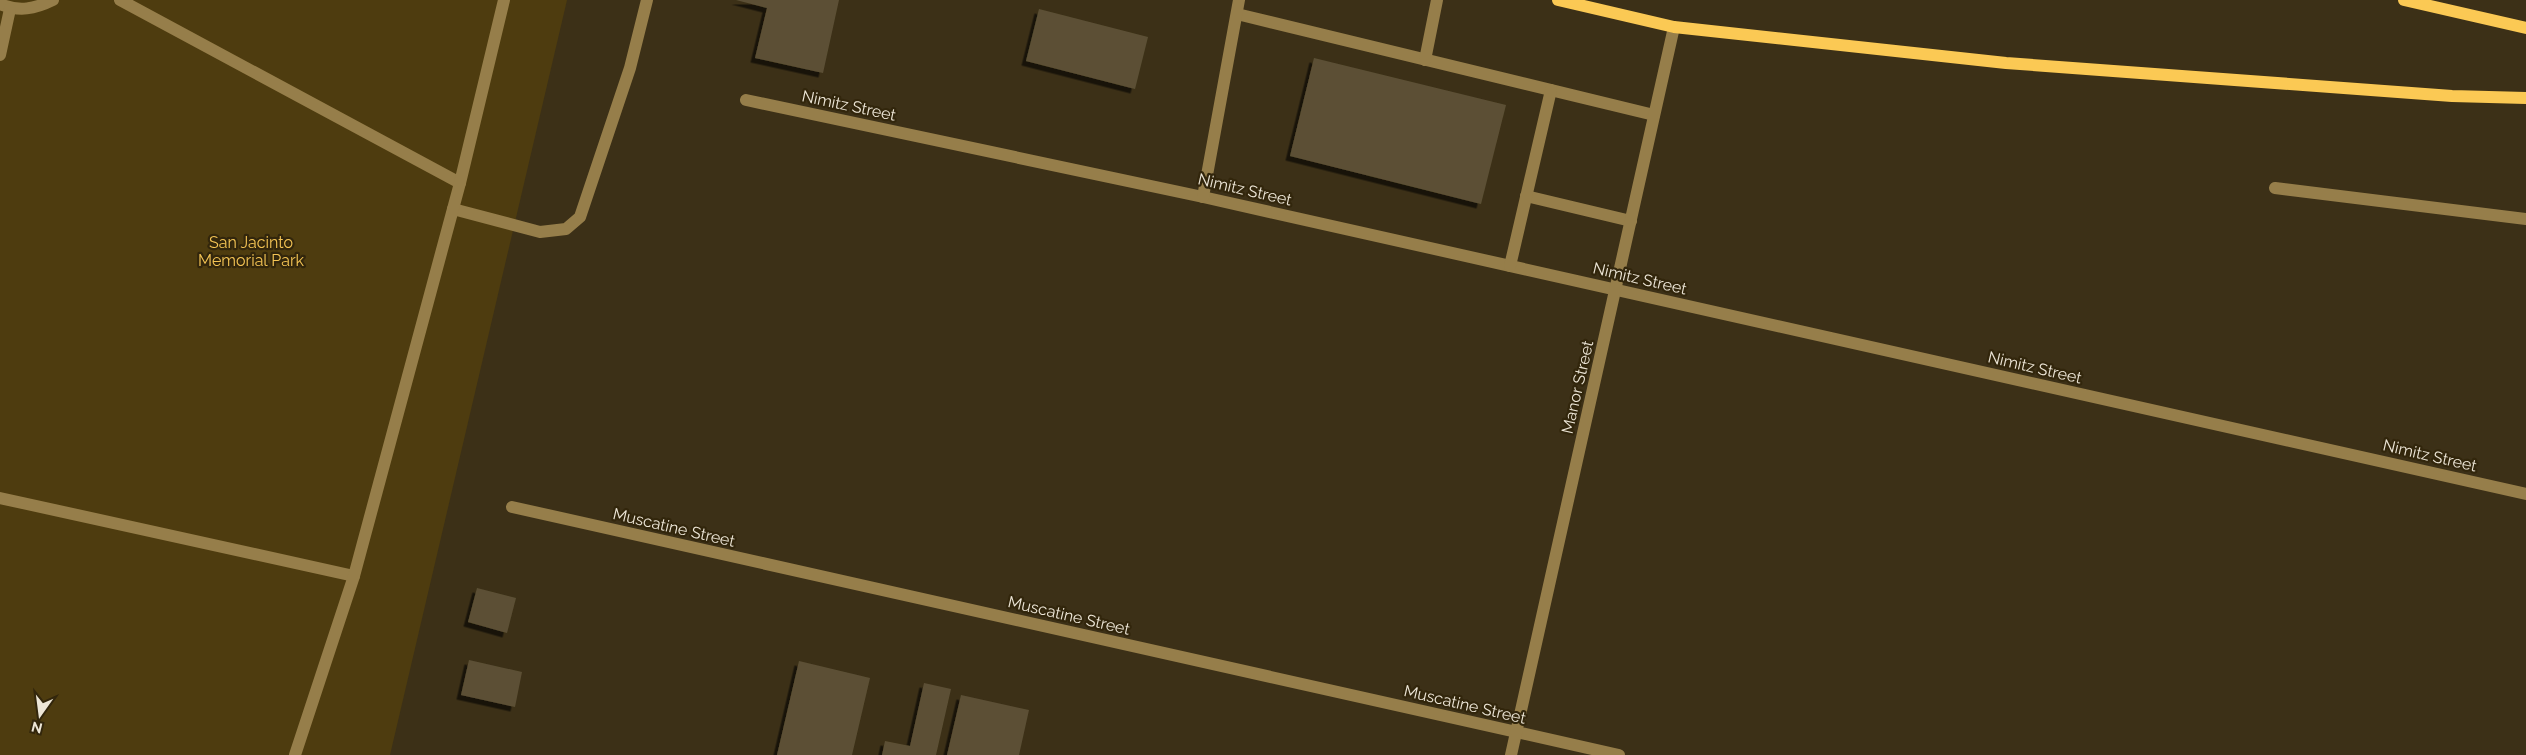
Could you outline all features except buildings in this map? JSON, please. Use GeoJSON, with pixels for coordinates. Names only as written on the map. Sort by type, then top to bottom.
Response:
{"type":"FeatureCollection","features":[{"type":"Feature","properties":{"kind":"main road"},"geometry":{"type":"LineString","coordinates":[[1558,0],[1674,27],[2006,64],[2442,95],[2526,98]]}},
{"type":"Feature","properties":{"kind":"main road"},"geometry":{"type":"LineString","coordinates":[[2404,0],[2526,28]]}},
{"type":"Feature","properties":{"kind":"street"},"geometry":{"type":"LineString","coordinates":[[0,55],[5,6],[25,10],[40,7],[53,0]]}},
{"type":"Feature","properties":{"kind":"street"},"geometry":{"type":"LineString","coordinates":[[120,0],[460,183]]}},
{"type":"Feature","properties":{"kind":"street"},"geometry":{"type":"LineString","coordinates":[[295,755],[354,576],[460,183],[504,0]]}},
{"type":"Feature","properties":{"kind":"street"},"geometry":{"type":"LineString","coordinates":[[453,209],[540,232],[566,229],[580,217],[630,68],[647,0]]}},
{"type":"Feature","properties":{"kind":"street"},"geometry":{"type":"LineString","coordinates":[[1203,197],[1239,0]]}},
{"type":"Feature","properties":{"kind":"street"},"geometry":{"type":"LineString","coordinates":[[1425,60],[1437,0]]}},
{"type":"Feature","properties":{"kind":"street"},"geometry":{"type":"LineString","coordinates":[[1237,14],[1654,115]]}},
{"type":"Feature","properties":{"kind":"street","name":"Manor Street"},"geometry":{"type":"LineString","coordinates":[[1511,755],[1674,27]]}},
{"type":"Feature","properties":{"kind":"street"},"geometry":{"type":"LineString","coordinates":[[1510,266],[1551,90]]}},
{"type":"Feature","properties":{"kind":"street","name":"Nimitz Street"},"geometry":{"type":"LineString","coordinates":[[746,100],[1203,197],[2526,494]]}},
{"type":"Feature","properties":{"kind":"street"},"geometry":{"type":"LineString","coordinates":[[2275,188],[2526,219]]}},
{"type":"Feature","properties":{"kind":"street"},"geometry":{"type":"LineString","coordinates":[[1526,196],[1631,221]]}},
{"type":"Feature","properties":{"kind":"street"},"geometry":{"type":"LineString","coordinates":[[0,498],[354,576]]}},
{"type":"Feature","properties":{"kind":"street","name":"Muscatine Street"},"geometry":{"type":"LineString","coordinates":[[512,508],[1619,755]]}},
{"type":"Feature","properties":{"kind":"green space","name":"San Jacinto Memorial Park"},"geometry":{"type":"Polygon","coordinates":[[[0,0],[567,0],[390,755],[0,755],[0,0]]]}}]}
